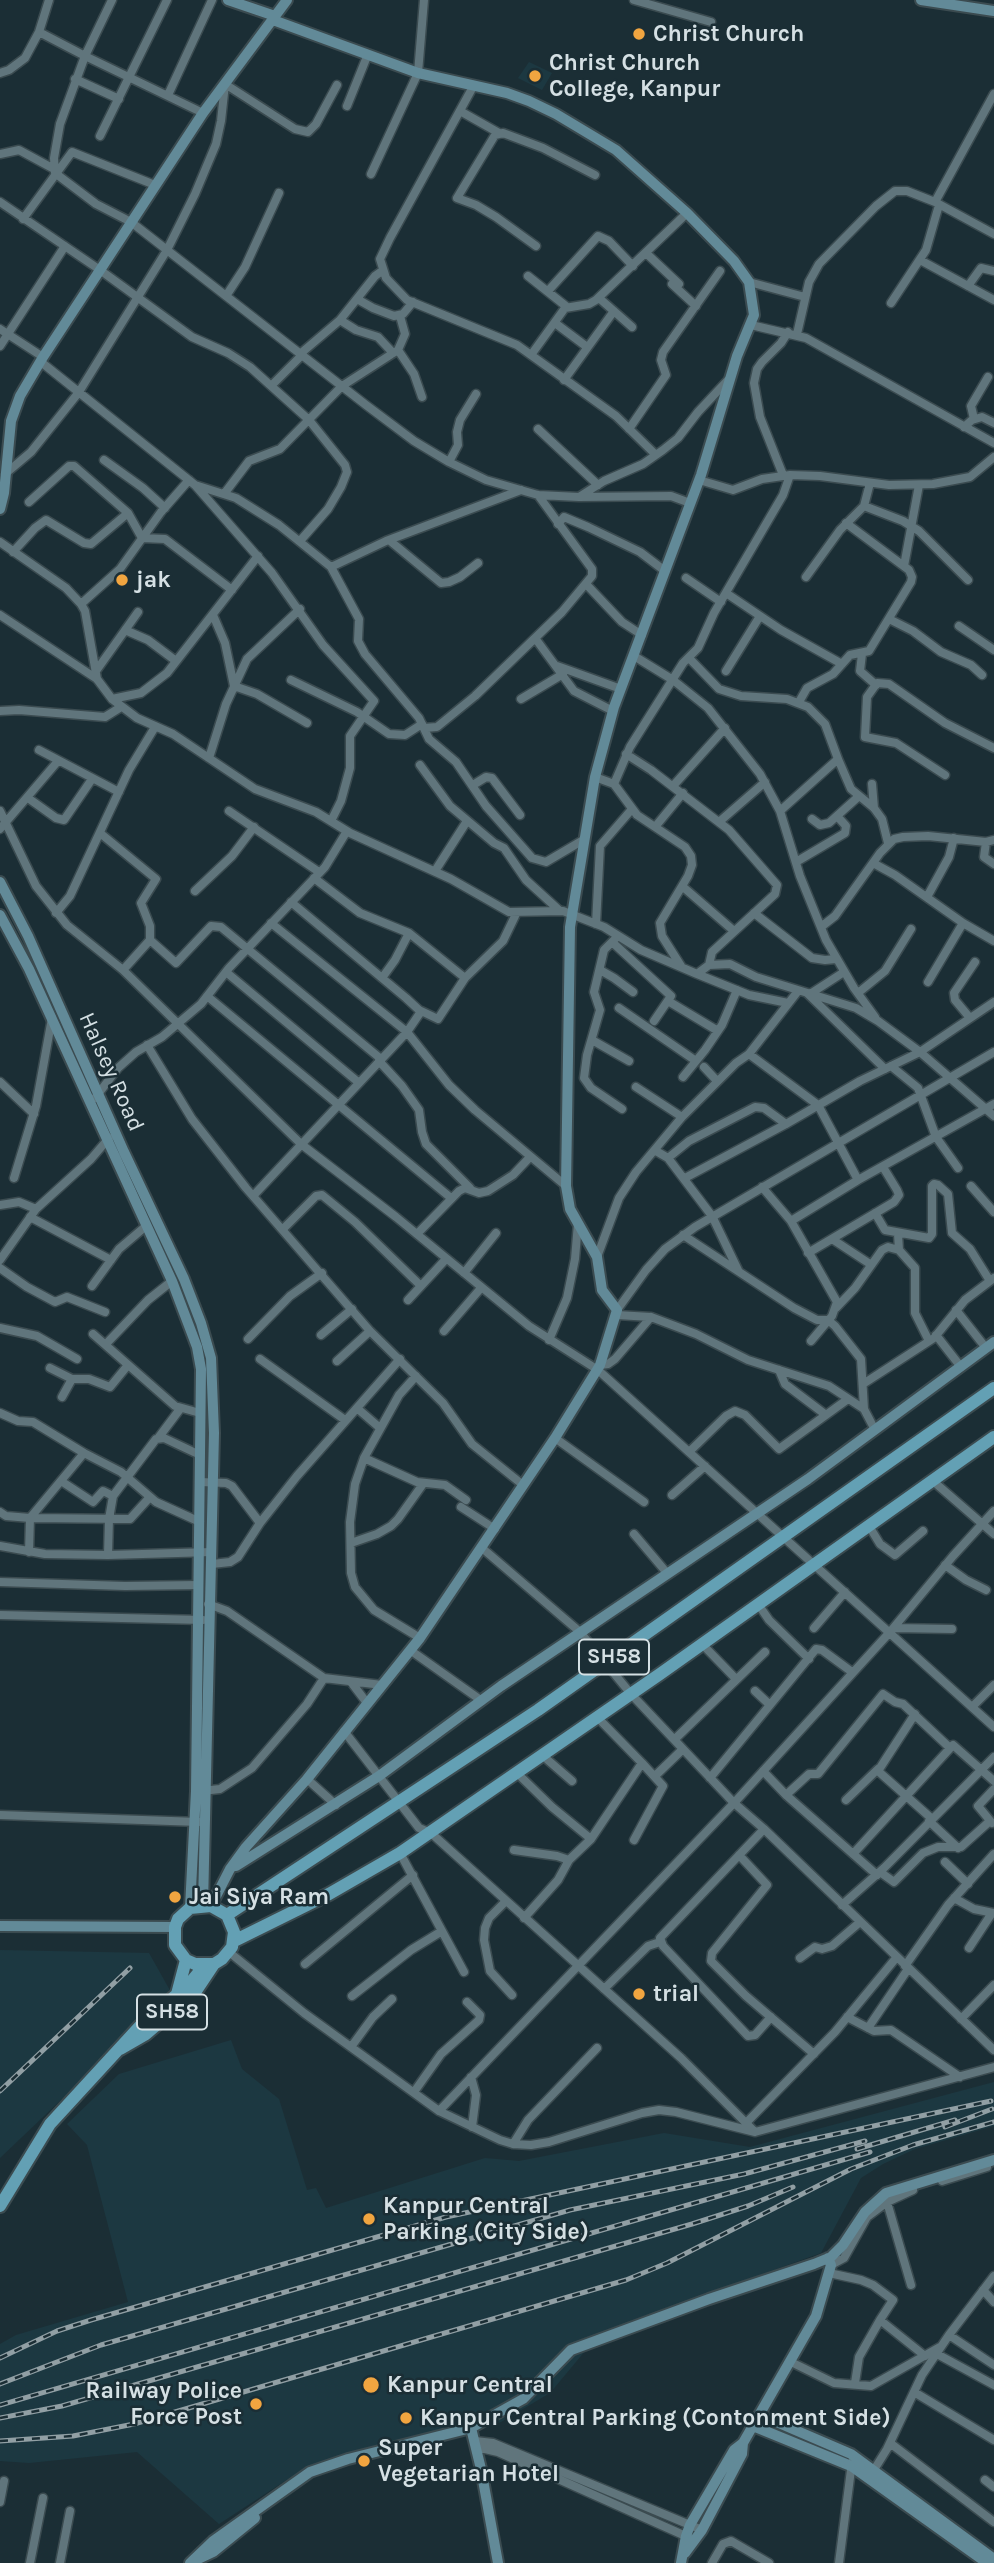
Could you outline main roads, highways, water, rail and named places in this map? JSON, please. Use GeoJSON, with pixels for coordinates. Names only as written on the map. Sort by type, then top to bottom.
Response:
{"type":"FeatureCollection","features":[{"type":"Feature","properties":{"kind":"main road","name":"SH58"},"geometry":{"type":"LineString","coordinates":[[227,1915],[401,1803],[606,1663],[994,1388]]}},
{"type":"Feature","properties":{"kind":"main road","name":"SH58"},"geometry":{"type":"LineString","coordinates":[[0,2206],[40,2139],[66,2107],[140,2026],[231,1947],[329,1895],[431,1833],[994,1437]]}},
{"type":"Feature","properties":{"kind":"main road"},"geometry":{"type":"LineString","coordinates":[[177,1994],[186,1960],[175,1945],[175,1927],[178,1919],[190,1908],[207,1905],[227,1915],[232,1923],[231,1947]]}},
{"type":"Feature","properties":{"kind":"main road","name":"SH58"},"geometry":{"type":"LineString","coordinates":[[186,1960],[209,1965]]}},
{"type":"Feature","properties":{"kind":"main road","name":"SH58"},"geometry":{"type":"LineString","coordinates":[[120,2049],[146,2034],[196,1991],[209,1965]]}},
{"type":"Feature","properties":{"kind":"railway"},"geometry":{"type":"LineString","coordinates":[[0,2091],[130,1968]]}},
{"type":"Feature","properties":{"kind":"railway"},"geometry":{"type":"LineString","coordinates":[[0,2358],[57,2331],[91,2320],[446,2217],[991,2101]]}},
{"type":"Feature","properties":{"kind":"railway"},"geometry":{"type":"LineString","coordinates":[[945,2127],[992,2109]]}},
{"type":"Feature","properties":{"kind":"railway"},"geometry":{"type":"LineString","coordinates":[[857,2149],[955,2120]]}},
{"type":"Feature","properties":{"kind":"railway"},"geometry":{"type":"LineString","coordinates":[[0,2441],[73,2436],[134,2424],[626,2280],[667,2263],[851,2169],[913,2145],[994,2122]]}},
{"type":"Feature","properties":{"kind":"railway"},"geometry":{"type":"LineString","coordinates":[[0,2384],[101,2345],[570,2210],[744,2174],[865,2141]]}},
{"type":"Feature","properties":{"kind":"railway"},"geometry":{"type":"LineString","coordinates":[[0,2405],[870,2152]]}},
{"type":"Feature","properties":{"kind":"railway"},"geometry":{"type":"LineString","coordinates":[[0,2418],[62,2406],[692,2224],[748,2206],[793,2187]]}},
{"type":"Feature","properties":{"kind":"place","name":"Christ Church"},"geometry":{"type":"Point","coordinates":[639,34]}},
{"type":"Feature","properties":{"kind":"place","name":"Christ Church College, Kanpur"},"geometry":{"type":"Point","coordinates":[535,76]}},
{"type":"Feature","properties":{"kind":"place","name":"jak"},"geometry":{"type":"Point","coordinates":[122,580]}},
{"type":"Feature","properties":{"kind":"place","name":"Jai Siya Ram"},"geometry":{"type":"Point","coordinates":[175,1897]}},
{"type":"Feature","properties":{"kind":"place","name":"trial"},"geometry":{"type":"Point","coordinates":[639,1994]}},
{"type":"Feature","properties":{"kind":"place","name":"Kanpur Central Parking (City Side)"},"geometry":{"type":"Point","coordinates":[369,2219]}},
{"type":"Feature","properties":{"kind":"place","name":"Kanpur Central"},"geometry":{"type":"Point","coordinates":[371,2385]}},
{"type":"Feature","properties":{"kind":"place","name":"Railway Police Force Post"},"geometry":{"type":"Point","coordinates":[256,2404]}},
{"type":"Feature","properties":{"kind":"place","name":"Kanpur Central Parking (Contonment Side)"},"geometry":{"type":"Point","coordinates":[406,2418]}},
{"type":"Feature","properties":{"kind":"place","name":"Super Vegetarian Hotel"},"geometry":{"type":"Point","coordinates":[364,2461]}}]}
